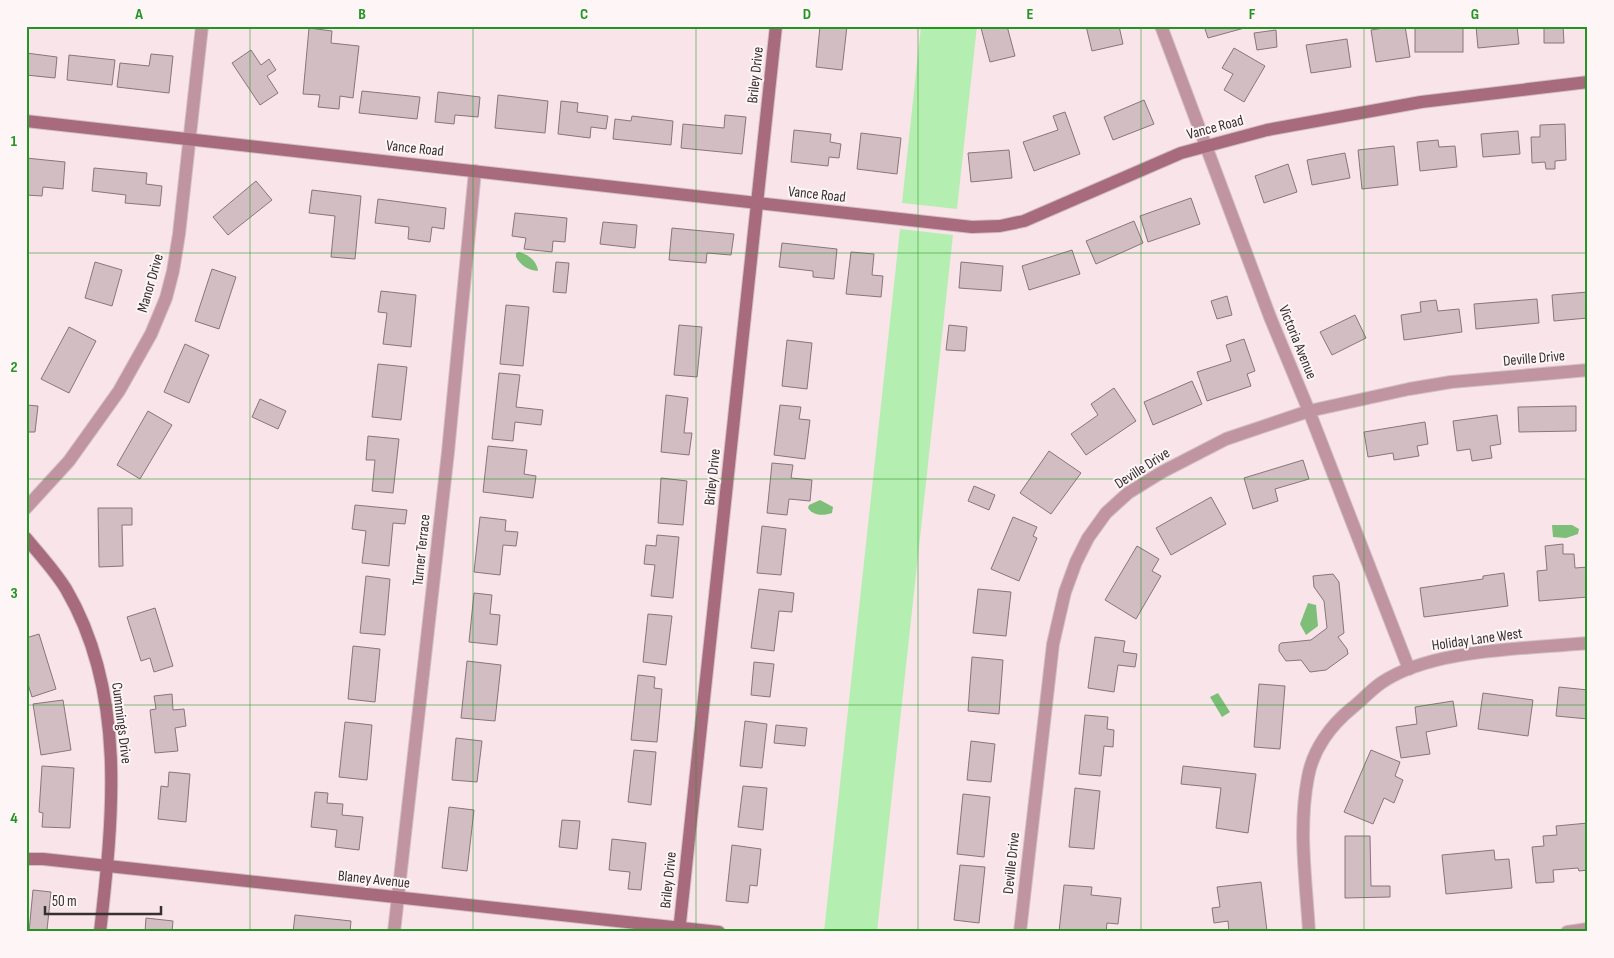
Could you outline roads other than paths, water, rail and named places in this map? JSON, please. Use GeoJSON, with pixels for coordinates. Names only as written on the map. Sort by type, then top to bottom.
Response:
{"type":"FeatureCollection","features":[{"type":"Feature","properties":{"kind":"street","name":"Manor Drive"},"geometry":{"type":"LineString","coordinates":[[26,508],[69,461],[119,391],[151,334],[166,298],[179,234],[202,26]]}},
{"type":"Feature","properties":{"kind":"street","name":"Briley Drive"},"geometry":{"type":"LineString","coordinates":[[679,930],[776,26]]}},
{"type":"Feature","properties":{"kind":"street","name":"Victoria Avenue"},"geometry":{"type":"LineString","coordinates":[[1161,26],[1270,317],[1410,669]]}},
{"type":"Feature","properties":{"kind":"street","name":"Vance Road"},"geometry":{"type":"LineString","coordinates":[[26,121],[972,227],[1000,226],[1024,221],[1181,153],[1268,130],[1421,102],[1588,82]]}},
{"type":"Feature","properties":{"kind":"street","name":"Turner Terrace"},"geometry":{"type":"LineString","coordinates":[[394,932],[448,452],[475,171]]}},
{"type":"Feature","properties":{"kind":"street","name":"Deville Drive"},"geometry":{"type":"LineString","coordinates":[[1020,932],[1053,644],[1065,592],[1076,562],[1088,538],[1106,513],[1128,493],[1162,472],[1226,440],[1309,411],[1409,389],[1451,382],[1588,370]]}},
{"type":"Feature","properties":{"kind":"street","name":"Cummings Drive"},"geometry":{"type":"LineString","coordinates":[[26,538],[66,589],[90,641],[106,703],[112,782],[112,811],[100,932]]}},
{"type":"Feature","properties":{"kind":"street","name":"Holiday Lane West"},"geometry":{"type":"LineString","coordinates":[[1309,932],[1303,836],[1308,776],[1315,755],[1324,738],[1341,718],[1382,683],[1433,660],[1471,653],[1588,643]]}},
{"type":"Feature","properties":{"kind":"street","name":"Blaney Avenue"},"geometry":{"type":"LineString","coordinates":[[26,859],[108,866],[679,930],[719,932]]}},
{"type":"Feature","properties":{"kind":"street"},"geometry":{"type":"LineString","coordinates":[[1567,932],[1588,929]]}}]}
